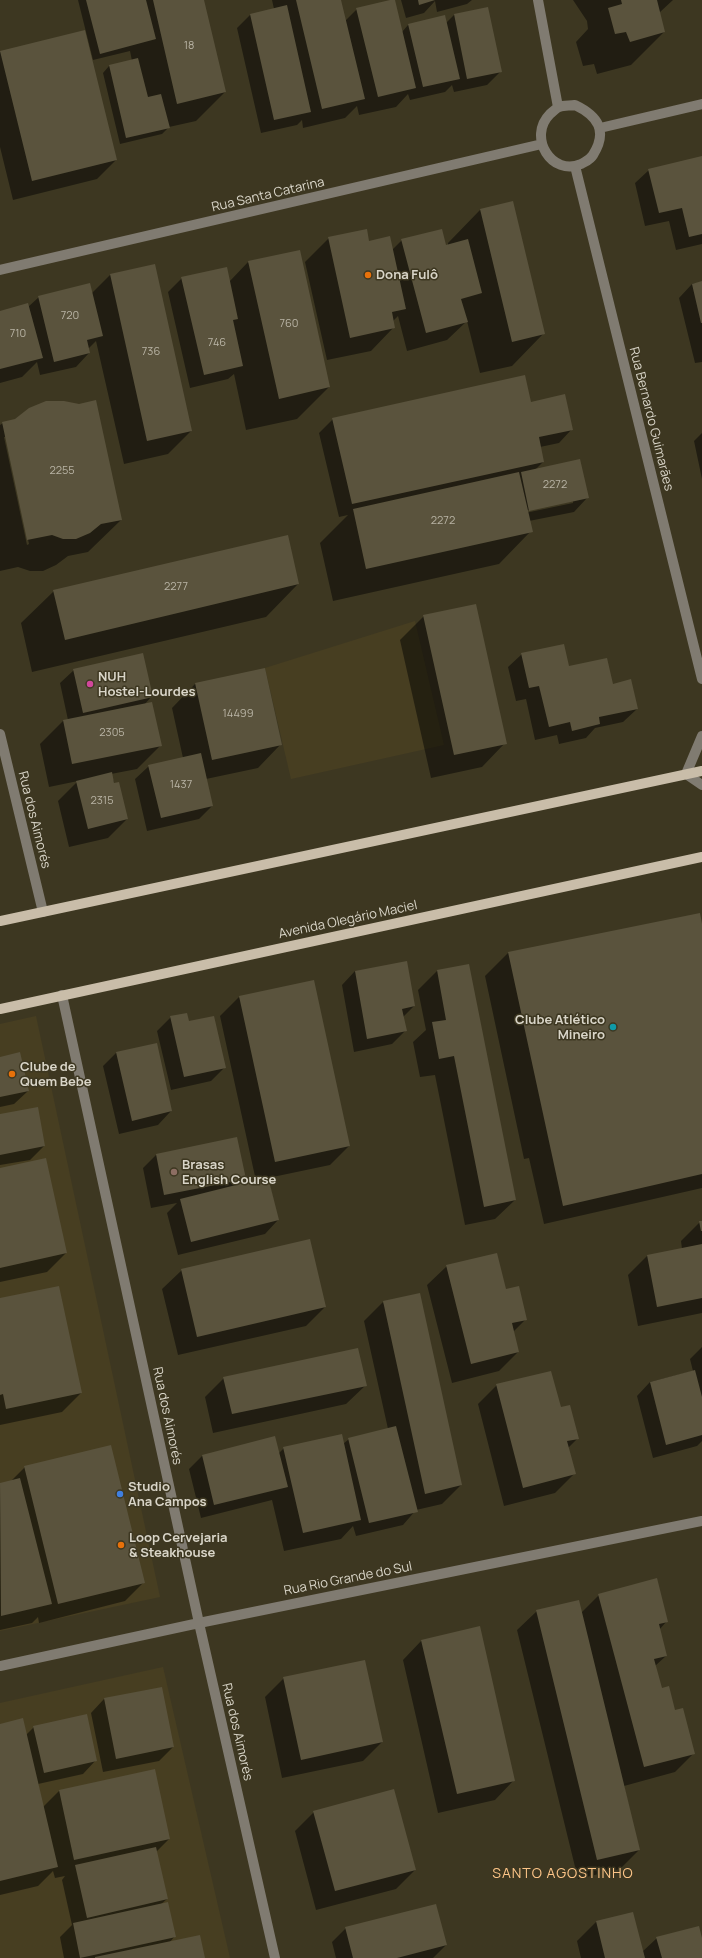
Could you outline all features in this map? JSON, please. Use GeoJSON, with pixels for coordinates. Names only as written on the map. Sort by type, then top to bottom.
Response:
{"type":"FeatureCollection","features":[{"type":"Feature","properties":{"kind":"main road"},"geometry":{"type":"LineString","coordinates":[[0,921],[702,771]]}},
{"type":"Feature","properties":{"kind":"main road","name":"Avenida Olegário Maciel"},"geometry":{"type":"LineString","coordinates":[[0,1009],[702,857]]}},
{"type":"Feature","properties":{"kind":"street"},"geometry":{"type":"LineString","coordinates":[[538,0],[558,107]]}},
{"type":"Feature","properties":{"kind":"street"},"geometry":{"type":"LineString","coordinates":[[600,128],[702,104]]}},
{"type":"Feature","properties":{"kind":"street"},"geometry":{"type":"LineString","coordinates":[[575,105],[590,112],[600,128],[600,144],[594,154],[590,159],[575,166],[558,164],[545,153],[540,136],[545,119],[558,107],[575,105]]}},
{"type":"Feature","properties":{"kind":"street","name":"Rua Santa Catarina"},"geometry":{"type":"LineString","coordinates":[[0,270],[542,144]]}},
{"type":"Feature","properties":{"kind":"street","name":"Rua Bernardo Guimarães"},"geometry":{"type":"LineString","coordinates":[[575,166],[702,679]]}},
{"type":"Feature","properties":{"kind":"street","name":"Rua dos Aimorés"},"geometry":{"type":"LineString","coordinates":[[0,734],[43,912]]}},
{"type":"Feature","properties":{"kind":"street"},"geometry":{"type":"LineString","coordinates":[[702,736],[686,774],[702,785]]}},
{"type":"Feature","properties":{"kind":"street","name":"Rua dos Aimorés"},"geometry":{"type":"LineString","coordinates":[[62,995],[199,1622],[275,1958]]}},
{"type":"Feature","properties":{"kind":"street","name":"Rua Rio Grande do Sul"},"geometry":{"type":"LineString","coordinates":[[0,1666],[199,1622],[702,1521]]}},
{"type":"Feature","properties":{"kind":"shaded area"},"geometry":{"type":"Polygon","coordinates":[[[415,621],[444,745],[291,779],[265,668],[415,621]]]}},
{"type":"Feature","properties":{"kind":"shaded area"},"geometry":{"type":"Polygon","coordinates":[[[36,1016],[160,1597],[0,1631],[0,1024],[36,1016]]]}},
{"type":"Feature","properties":{"kind":"shaded area"},"geometry":{"type":"Polygon","coordinates":[[[163,1667],[230,1958],[0,1958],[0,1703],[163,1667]]]}},
{"type":"Feature","properties":{"kind":"building"},"geometry":{"type":"Polygon","coordinates":[[[86,0],[146,0],[156,39],[100,54],[86,0]]]}},
{"type":"Feature","properties":{"kind":"building"},"geometry":{"type":"Polygon","coordinates":[[[153,0],[204,0],[226,92],[177,104],[153,0]]]}},
{"type":"Feature","properties":{"kind":"building"},"geometry":{"type":"Polygon","coordinates":[[[296,0],[341,0],[365,99],[322,109],[296,0]]]}},
{"type":"Feature","properties":{"kind":"building"},"geometry":{"type":"Polygon","coordinates":[[[395,0],[416,88],[378,97],[356,8],[395,0]]]}},
{"type":"Feature","properties":{"kind":"building"},"geometry":{"type":"Polygon","coordinates":[[[418,0],[435,0],[419,5],[418,0]]]}},
{"type":"Feature","properties":{"kind":"building"},"geometry":{"type":"Polygon","coordinates":[[[621,0],[657,0],[665,32],[630,42],[626,32],[615,34],[608,8],[622,4],[621,0]]]}},
{"type":"Feature","properties":{"kind":"building"},"geometry":{"type":"Polygon","coordinates":[[[287,5],[311,112],[274,120],[250,14],[287,5]]]}},
{"type":"Feature","properties":{"kind":"building"},"geometry":{"type":"Polygon","coordinates":[[[488,7],[502,72],[467,79],[454,14],[488,7]]]}},
{"type":"Feature","properties":{"kind":"building"},"geometry":{"type":"Polygon","coordinates":[[[445,15],[460,79],[423,87],[408,24],[445,15]]]}},
{"type":"Feature","properties":{"kind":"building"},"geometry":{"type":"Polygon","coordinates":[[[85,30],[117,160],[32,181],[0,51],[85,30]]]}},
{"type":"Feature","properties":{"kind":"building"},"geometry":{"type":"Polygon","coordinates":[[[138,58],[148,97],[161,94],[170,128],[126,138],[109,65],[138,58]]]}},
{"type":"Feature","properties":{"kind":"building"},"geometry":{"type":"Polygon","coordinates":[[[702,156],[702,234],[689,237],[682,208],[659,213],[648,169],[702,156]]]}},
{"type":"Feature","properties":{"kind":"building"},"geometry":{"type":"Polygon","coordinates":[[[513,201],[545,334],[512,342],[480,209],[513,201]]]}},
{"type":"Feature","properties":{"kind":"building","name":"Dona Fulô"},"geometry":{"type":"Polygon","coordinates":[[[367,229],[369,241],[390,236],[406,309],[392,312],[395,328],[350,338],[328,237],[367,229]]]}},
{"type":"Feature","properties":{"kind":"building"},"geometry":{"type":"Polygon","coordinates":[[[442,229],[446,245],[468,239],[482,293],[461,299],[468,322],[426,333],[401,239],[442,229]]]}},
{"type":"Feature","properties":{"kind":"building"},"geometry":{"type":"Polygon","coordinates":[[[300,250],[330,387],[279,399],[248,261],[300,250]]]}},
{"type":"Feature","properties":{"kind":"building"},"geometry":{"type":"Polygon","coordinates":[[[155,264],[192,431],[147,441],[110,274],[155,264]]]}},
{"type":"Feature","properties":{"kind":"building"},"geometry":{"type":"Polygon","coordinates":[[[227,267],[238,319],[233,320],[243,366],[204,375],[181,277],[227,267]]]}},
{"type":"Feature","properties":{"kind":"building"},"geometry":{"type":"Polygon","coordinates":[[[702,281],[702,323],[701,323],[692,284],[702,281]]]}},
{"type":"Feature","properties":{"kind":"building"},"geometry":{"type":"Polygon","coordinates":[[[90,283],[103,336],[87,340],[90,353],[54,362],[38,296],[90,283]]]}},
{"type":"Feature","properties":{"kind":"building"},"geometry":{"type":"Polygon","coordinates":[[[28,303],[43,358],[0,369],[0,311],[28,303]]]}},
{"type":"Feature","properties":{"kind":"building"},"geometry":{"type":"Polygon","coordinates":[[[525,375],[531,402],[565,394],[573,430],[539,437],[544,462],[352,504],[332,418],[525,375]]]}},
{"type":"Feature","properties":{"kind":"building"},"geometry":{"type":"Polygon","coordinates":[[[96,400],[122,520],[101,524],[90,533],[76,539],[63,539],[52,535],[27,540],[2,422],[15,419],[29,408],[46,401],[64,401],[79,404],[96,400]]]}},
{"type":"Feature","properties":{"kind":"building"},"geometry":{"type":"Polygon","coordinates":[[[580,459],[589,498],[529,511],[521,472],[580,459]]]}},
{"type":"Feature","properties":{"kind":"building"},"geometry":{"type":"Polygon","coordinates":[[[519,472],[533,532],[366,569],[353,509],[519,472]]]}},
{"type":"Feature","properties":{"kind":"building"},"geometry":{"type":"Polygon","coordinates":[[[288,535],[299,584],[65,640],[53,590],[288,535]]]}},
{"type":"Feature","properties":{"kind":"building"},"geometry":{"type":"Polygon","coordinates":[[[476,604],[507,744],[454,755],[423,615],[476,604]]]}},
{"type":"Feature","properties":{"kind":"building"},"geometry":{"type":"Polygon","coordinates":[[[564,644],[569,666],[607,658],[613,684],[631,679],[638,709],[599,717],[600,724],[572,731],[570,722],[549,727],[539,686],[529,688],[521,653],[564,644]]]}},
{"type":"Feature","properties":{"kind":"building"},"geometry":{"type":"Polygon","coordinates":[[[143,653],[153,697],[83,713],[73,669],[143,653]]]}},
{"type":"Feature","properties":{"kind":"building"},"geometry":{"type":"Polygon","coordinates":[[[265,668],[282,745],[212,760],[195,683],[265,668]]]}},
{"type":"Feature","properties":{"kind":"building"},"geometry":{"type":"Polygon","coordinates":[[[152,702],[162,746],[72,764],[63,720],[152,702]]]}},
{"type":"Feature","properties":{"kind":"building"},"geometry":{"type":"Polygon","coordinates":[[[201,753],[213,806],[161,818],[148,765],[201,753]]]}},
{"type":"Feature","properties":{"kind":"building"},"geometry":{"type":"Polygon","coordinates":[[[112,772],[114,783],[119,782],[128,819],[88,829],[76,781],[112,772]]]}},
{"type":"Feature","properties":{"kind":"building","name":"Clube Atlético Mineiro"},"geometry":{"type":"Polygon","coordinates":[[[700,913],[702,924],[702,1174],[563,1206],[508,952],[700,913]]]}},
{"type":"Feature","properties":{"kind":"building"},"geometry":{"type":"Polygon","coordinates":[[[407,961],[415,1006],[402,1009],[407,1031],[367,1039],[355,971],[407,961]]]}},
{"type":"Feature","properties":{"kind":"building"},"geometry":{"type":"Polygon","coordinates":[[[469,964],[516,1200],[484,1207],[454,1056],[439,1059],[432,1022],[446,1020],[437,970],[469,964]]]}},
{"type":"Feature","properties":{"kind":"building"},"geometry":{"type":"Polygon","coordinates":[[[314,980],[350,1146],[275,1162],[239,996],[314,980]]]}},
{"type":"Feature","properties":{"kind":"building"},"geometry":{"type":"Polygon","coordinates":[[[187,1013],[189,1021],[214,1016],[226,1068],[184,1077],[170,1016],[187,1013]]]}},
{"type":"Feature","properties":{"kind":"building"},"geometry":{"type":"Polygon","coordinates":[[[157,1043],[172,1111],[132,1121],[116,1052],[157,1043]]]}},
{"type":"Feature","properties":{"kind":"building","name":"Clube de Quem Bebe"},"geometry":{"type":"Polygon","coordinates":[[[20,1052],[29,1091],[0,1097],[0,1057],[20,1052]]]}},
{"type":"Feature","properties":{"kind":"building"},"geometry":{"type":"Polygon","coordinates":[[[38,1107],[45,1146],[0,1155],[0,1114],[38,1107]]]}},
{"type":"Feature","properties":{"kind":"building"},"geometry":{"type":"Polygon","coordinates":[[[237,1137],[246,1179],[164,1195],[156,1154],[237,1137]]]}},
{"type":"Feature","properties":{"kind":"building"},"geometry":{"type":"Polygon","coordinates":[[[46,1158],[67,1253],[0,1268],[0,1168],[46,1158]]]}},
{"type":"Feature","properties":{"kind":"building"},"geometry":{"type":"Polygon","coordinates":[[[268,1177],[279,1220],[191,1242],[180,1199],[268,1177]]]}},
{"type":"Feature","properties":{"kind":"building"},"geometry":{"type":"Polygon","coordinates":[[[699,1221],[702,1221],[702,1231],[701,1231],[699,1221]]]}},
{"type":"Feature","properties":{"kind":"building"},"geometry":{"type":"Polygon","coordinates":[[[310,1239],[326,1307],[197,1337],[181,1269],[310,1239]]]}},
{"type":"Feature","properties":{"kind":"building"},"geometry":{"type":"Polygon","coordinates":[[[702,1244],[702,1298],[657,1307],[647,1255],[702,1244]]]}},
{"type":"Feature","properties":{"kind":"building"},"geometry":{"type":"Polygon","coordinates":[[[497,1253],[506,1289],[519,1286],[527,1320],[512,1323],[519,1352],[471,1364],[446,1265],[497,1253]]]}},
{"type":"Feature","properties":{"kind":"building"},"geometry":{"type":"Polygon","coordinates":[[[59,1286],[82,1393],[6,1409],[3,1394],[0,1395],[0,1298],[59,1286]]]}},
{"type":"Feature","properties":{"kind":"building"},"geometry":{"type":"Polygon","coordinates":[[[420,1293],[462,1485],[425,1494],[383,1301],[420,1293]]]}},
{"type":"Feature","properties":{"kind":"building"},"geometry":{"type":"Polygon","coordinates":[[[358,1348],[367,1386],[232,1414],[223,1377],[358,1348]]]}},
{"type":"Feature","properties":{"kind":"building"},"geometry":{"type":"Polygon","coordinates":[[[695,1370],[702,1397],[702,1435],[666,1445],[650,1382],[695,1370]]]}},
{"type":"Feature","properties":{"kind":"building"},"geometry":{"type":"Polygon","coordinates":[[[551,1371],[561,1407],[570,1405],[579,1439],[567,1441],[576,1474],[523,1488],[496,1384],[551,1371]]]}},
{"type":"Feature","properties":{"kind":"building"},"geometry":{"type":"Polygon","coordinates":[[[396,1426],[418,1512],[369,1523],[348,1438],[396,1426]]]}},
{"type":"Feature","properties":{"kind":"building"},"geometry":{"type":"Polygon","coordinates":[[[342,1434],[361,1520],[303,1533],[283,1447],[342,1434]]]}},
{"type":"Feature","properties":{"kind":"building"},"geometry":{"type":"Polygon","coordinates":[[[275,1436],[288,1487],[214,1505],[202,1455],[275,1436]]]}},
{"type":"Feature","properties":{"kind":"building"},"geometry":{"type":"Polygon","coordinates":[[[111,1445],[145,1583],[58,1604],[24,1466],[111,1445]]]}},
{"type":"Feature","properties":{"kind":"building"},"geometry":{"type":"Polygon","coordinates":[[[20,1478],[52,1604],[1,1616],[0,1483],[20,1478]]]}},
{"type":"Feature","properties":{"kind":"building"},"geometry":{"type":"Polygon","coordinates":[[[657,1578],[668,1622],[659,1624],[667,1656],[654,1659],[662,1688],[669,1686],[675,1710],[683,1708],[695,1754],[644,1767],[598,1594],[657,1578]]]}},
{"type":"Feature","properties":{"kind":"building"},"geometry":{"type":"Polygon","coordinates":[[[579,1600],[640,1850],[597,1860],[536,1610],[579,1600]]]}},
{"type":"Feature","properties":{"kind":"building"},"geometry":{"type":"Polygon","coordinates":[[[480,1626],[515,1781],[457,1794],[421,1640],[480,1626]]]}},
{"type":"Feature","properties":{"kind":"building"},"geometry":{"type":"Polygon","coordinates":[[[365,1660],[383,1742],[301,1760],[283,1677],[365,1660]]]}},
{"type":"Feature","properties":{"kind":"building"},"geometry":{"type":"Polygon","coordinates":[[[162,1687],[174,1747],[116,1759],[104,1698],[162,1687]]]}},
{"type":"Feature","properties":{"kind":"building"},"geometry":{"type":"Polygon","coordinates":[[[87,1714],[97,1761],[44,1773],[33,1726],[87,1714]]]}},
{"type":"Feature","properties":{"kind":"building"},"geometry":{"type":"Polygon","coordinates":[[[23,1718],[58,1867],[0,1881],[0,1724],[23,1718]]]}},
{"type":"Feature","properties":{"kind":"building"},"geometry":{"type":"Polygon","coordinates":[[[155,1769],[170,1839],[74,1860],[59,1790],[155,1769]]]}},
{"type":"Feature","properties":{"kind":"building"},"geometry":{"type":"Polygon","coordinates":[[[394,1789],[416,1870],[335,1891],[313,1811],[394,1789]]]}},
{"type":"Feature","properties":{"kind":"building"},"geometry":{"type":"Polygon","coordinates":[[[156,1847],[168,1899],[87,1918],[75,1865],[156,1847]]]}},
{"type":"Feature","properties":{"kind":"building"},"geometry":{"type":"Polygon","coordinates":[[[168,1902],[176,1937],[80,1958],[73,1923],[168,1902]]]}},
{"type":"Feature","properties":{"kind":"building"},"geometry":{"type":"Polygon","coordinates":[[[436,1904],[447,1945],[397,1958],[353,1958],[345,1927],[436,1904]]]}},
{"type":"Feature","properties":{"kind":"building"},"geometry":{"type":"Polygon","coordinates":[[[633,1912],[645,1958],[605,1958],[596,1921],[633,1912]]]}},
{"type":"Feature","properties":{"kind":"building"},"geometry":{"type":"Polygon","coordinates":[[[699,1926],[702,1938],[702,1958],[662,1958],[656,1937],[699,1926]]]}},
{"type":"Feature","properties":{"kind":"building"},"geometry":{"type":"Polygon","coordinates":[[[200,1935],[205,1958],[95,1958],[95,1957],[200,1935]]]}},
{"type":"Feature","properties":{"kind":"place","name":"Dona Fulô"},"geometry":{"type":"Point","coordinates":[368,275]}},
{"type":"Feature","properties":{"kind":"place","name":"NUH Hostel-Lourdes"},"geometry":{"type":"Point","coordinates":[90,684]}},
{"type":"Feature","properties":{"kind":"place","name":"Clube Atlético Mineiro"},"geometry":{"type":"Point","coordinates":[613,1027]}},
{"type":"Feature","properties":{"kind":"place","name":"Clube de Quem Bebe"},"geometry":{"type":"Point","coordinates":[12,1074]}},
{"type":"Feature","properties":{"kind":"place","name":"Brasas English Course"},"geometry":{"type":"Point","coordinates":[174,1172]}},
{"type":"Feature","properties":{"kind":"place","name":"Studio Ana Campos"},"geometry":{"type":"Point","coordinates":[120,1494]}},
{"type":"Feature","properties":{"kind":"place","name":"Loop Cervejaria & Steakhouse"},"geometry":{"type":"Point","coordinates":[121,1545]}},
{"type":"Feature","properties":{"kind":"district","name":"SANTO AGOSTINHO"},"geometry":{"type":"Point","coordinates":[563,1874]}}]}
